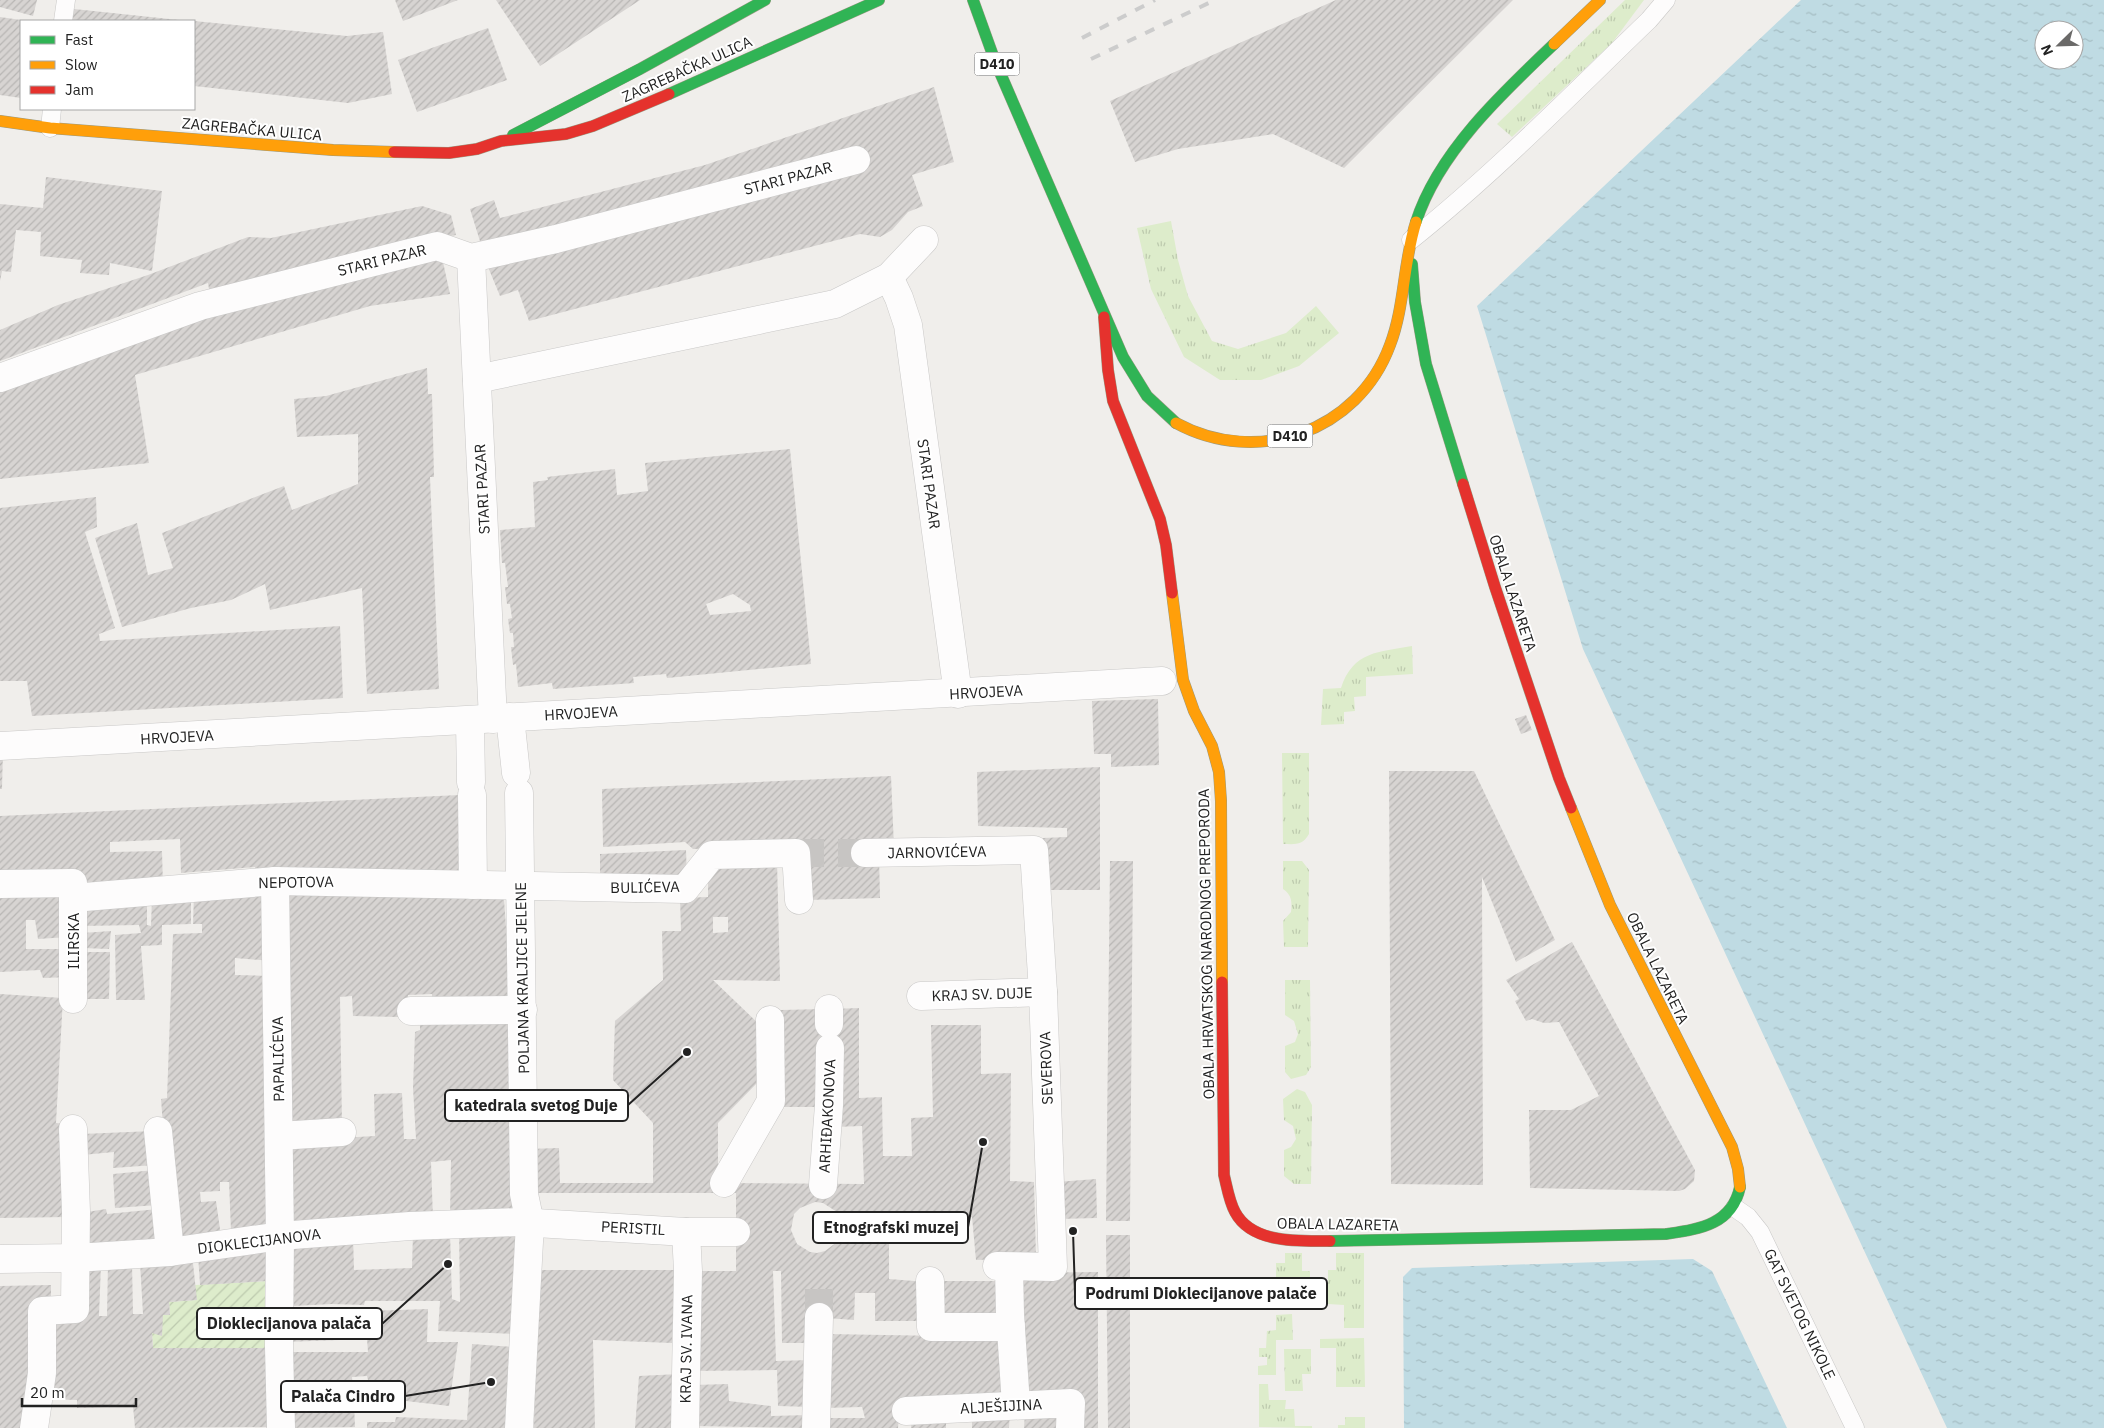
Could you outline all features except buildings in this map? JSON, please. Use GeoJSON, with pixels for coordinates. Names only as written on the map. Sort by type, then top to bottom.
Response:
{"type":"FeatureCollection","features":[{"type":"Feature","properties":{"kind":"street","name":"ZAGREBAČKA ULICA"},"geometry":{"type":"LineString","coordinates":[[501,142],[640,69],[765,0]]}},
{"type":"Feature","properties":{"kind":"street","name":"ZAGREBAČKA ULICA"},"geometry":{"type":"LineString","coordinates":[[0,121],[50,128],[333,150],[449,153],[476,149],[501,142],[566,134],[593,126],[699,81],[879,0]]}},
{"type":"Feature","properties":{"kind":"street","name":"OBALA HRVATSKOG NARODNOG PREPORODA"},"geometry":{"type":"LineString","coordinates":[[973,0],[998,68],[1104,315],[1108,370],[1114,401],[1128,442],[1150,491],[1160,519],[1166,545],[1184,686],[1194,711],[1212,746],[1219,772],[1222,802],[1224,1176],[1228,1197],[1235,1210]]}},
{"type":"Feature","properties":{"kind":"street","name":"D410"},"geometry":{"type":"LineString","coordinates":[[1104,315],[1135,379],[1154,406],[1169,420],[1186,430],[1228,440],[1271,440],[1291,436],[1326,423],[1341,414],[1370,384],[1393,342],[1400,315],[1411,240],[1418,215],[1434,183],[1454,152],[1486,111],[1600,0]]}},
{"type":"Feature","properties":{"kind":"street","name":"STARI PAZAR"},"geometry":{"type":"LineString","coordinates":[[0,378],[200,306],[437,246],[471,258],[566,237],[856,160]]}},
{"type":"Feature","properties":{"kind":"street"},"geometry":{"type":"LineString","coordinates":[[477,379],[835,304],[889,277],[924,240]]}},
{"type":"Feature","properties":{"kind":"street","name":"OBALA LAZARETA"},"geometry":{"type":"LineString","coordinates":[[1235,1210],[1240,1220],[1249,1229],[1272,1239],[1372,1241],[1666,1234],[1694,1230],[1719,1222],[1735,1208],[1740,1193],[1740,1174],[1732,1147],[1610,905],[1559,778],[1462,481],[1426,364],[1414,302],[1411,240]]}},
{"type":"Feature","properties":{"kind":"street","name":"STARI PAZAR"},"geometry":{"type":"LineString","coordinates":[[471,258],[491,719]]}},
{"type":"Feature","properties":{"kind":"street","name":"STARI PAZAR"},"geometry":{"type":"LineString","coordinates":[[889,277],[899,298],[908,325],[958,694]]}},
{"type":"Feature","properties":{"kind":"street","name":"HRVOJEVA"},"geometry":{"type":"LineString","coordinates":[[0,746],[1162,682]]}},
{"type":"Feature","properties":{"kind":"street"},"geometry":{"type":"LineString","coordinates":[[473,885],[472,788],[491,719]]}},
{"type":"Feature","properties":{"kind":"street","name":"POLJANA KRALJICE JELENE"},"geometry":{"type":"LineString","coordinates":[[491,719],[518,783],[523,1010],[524,1222]]}},
{"type":"Feature","properties":{"kind":"street","name":"SEVEROVA"},"geometry":{"type":"LineString","coordinates":[[1009,851],[1034,850],[1043,992],[1053,1267],[1003,1267],[1011,1327]]}},
{"type":"Feature","properties":{"kind":"street","name":"JARNOVIĆEVA"},"geometry":{"type":"LineString","coordinates":[[865,853],[1009,851]]}},
{"type":"Feature","properties":{"kind":"street","name":"BULIĆEVA"},"geometry":{"type":"LineString","coordinates":[[521,886],[685,889],[712,854],[796,853],[799,900]]}},
{"type":"Feature","properties":{"kind":"street","name":"NEPOTOVA"},"geometry":{"type":"LineString","coordinates":[[0,884],[73,891],[275,881],[521,886]]}},
{"type":"Feature","properties":{"kind":"street","name":"PAPALIĆEVA"},"geometry":{"type":"LineString","coordinates":[[275,881],[281,1428]]}},
{"type":"Feature","properties":{"kind":"street","name":"ILIRSKA"},"geometry":{"type":"LineString","coordinates":[[73,891],[73,999]]}},
{"type":"Feature","properties":{"kind":"street","name":"KRAJ SV. DUJE"},"geometry":{"type":"LineString","coordinates":[[921,996],[1043,992]]}},
{"type":"Feature","properties":{"kind":"street"},"geometry":{"type":"LineString","coordinates":[[411,1011],[523,1010]]}},
{"type":"Feature","properties":{"kind":"street"},"geometry":{"type":"LineString","coordinates":[[724,1184],[771,1101],[770,1020]]}},
{"type":"Feature","properties":{"kind":"street","name":"ARHIĐAKONOVA"},"geometry":{"type":"LineString","coordinates":[[823,1185],[829,1105],[829,1027]]}},
{"type":"Feature","properties":{"kind":"street"},"geometry":{"type":"LineString","coordinates":[[34,1428],[42,1373],[42,1311],[75,1309],[73,1129]]}},
{"type":"Feature","properties":{"kind":"street"},"geometry":{"type":"LineString","coordinates":[[158,1131],[170,1252]]}},
{"type":"Feature","properties":{"kind":"street"},"geometry":{"type":"LineString","coordinates":[[279,1136],[342,1132]]}},
{"type":"Feature","properties":{"kind":"street"},"geometry":{"type":"LineString","coordinates":[[519,1428],[527,1270],[524,1222]]}},
{"type":"Feature","properties":{"kind":"street","name":"DIOKLECIJANOVA"},"geometry":{"type":"LineString","coordinates":[[0,1259],[75,1258],[170,1252],[280,1236],[410,1226],[524,1222]]}},
{"type":"Feature","properties":{"kind":"street","name":"PERISTIL"},"geometry":{"type":"LineString","coordinates":[[524,1222],[686,1232],[736,1232]]}},
{"type":"Feature","properties":{"kind":"street","name":"KRAJ SV. IVANA"},"geometry":{"type":"LineString","coordinates":[[685,1428],[688,1271],[686,1232]]}},
{"type":"Feature","properties":{"kind":"street"},"geometry":{"type":"LineString","coordinates":[[930,1281],[931,1327],[1011,1327],[1016,1406]]}},
{"type":"Feature","properties":{"kind":"street"},"geometry":{"type":"LineString","coordinates":[[816,1428],[819,1318]]}},
{"type":"Feature","properties":{"kind":"street","name":"ALJEŠIJINA"},"geometry":{"type":"LineString","coordinates":[[906,1411],[1071,1403],[1070,1428]]}},
{"type":"Feature","properties":{"kind":"lane"},"geometry":{"type":"LineString","coordinates":[[63,20],[66,0]]}},
{"type":"Feature","properties":{"kind":"lane"},"geometry":{"type":"LineString","coordinates":[[1411,240],[1459,201],[1500,164],[1649,20],[1666,0]]}},
{"type":"Feature","properties":{"kind":"lane"},"geometry":{"type":"LineString","coordinates":[[50,128],[52,110]]}},
{"type":"Feature","properties":{"kind":"lane","name":"GAT SVETOG NIKOLE"},"geometry":{"type":"LineString","coordinates":[[1735,1208],[1748,1217],[1760,1232],[1855,1428]]}},
{"type":"Feature","properties":{"kind":"green space"},"geometry":{"type":"Polygon","coordinates":[[[1625,0],[1644,0],[1612,43],[1512,137],[1497,124],[1625,0]]]}},
{"type":"Feature","properties":{"kind":"green space"},"geometry":{"type":"Polygon","coordinates":[[[1171,221],[1178,260],[1188,296],[1212,341],[1238,349],[1286,333],[1316,306],[1339,333],[1299,366],[1261,380],[1220,380],[1184,357],[1151,289],[1137,228],[1171,221]]]}},
{"type":"Feature","properties":{"kind":"green space"},"geometry":{"type":"Polygon","coordinates":[[[1412,646],[1413,674],[1366,677],[1366,696],[1354,697],[1355,711],[1344,712],[1344,724],[1321,725],[1323,689],[1341,688],[1346,676],[1353,667],[1369,655],[1412,646]]]}},
{"type":"Feature","properties":{"kind":"green space"},"geometry":{"type":"Polygon","coordinates":[[[1282,753],[1309,753],[1309,834],[1304,841],[1298,844],[1283,844],[1282,753]]]}},
{"type":"Feature","properties":{"kind":"green space"},"geometry":{"type":"Polygon","coordinates":[[[1283,861],[1302,861],[1309,870],[1308,947],[1284,947],[1283,921],[1291,912],[1291,899],[1283,889],[1283,861]]]}},
{"type":"Feature","properties":{"kind":"green space"},"geometry":{"type":"Polygon","coordinates":[[[1285,980],[1310,980],[1311,1067],[1306,1075],[1291,1079],[1285,1072],[1285,1046],[1295,1042],[1298,1034],[1294,1021],[1285,1015],[1285,980]]]}},
{"type":"Feature","properties":{"kind":"green space"},"geometry":{"type":"Polygon","coordinates":[[[1297,1089],[1305,1092],[1312,1105],[1311,1184],[1294,1184],[1284,1176],[1284,1150],[1291,1147],[1296,1139],[1293,1126],[1284,1120],[1283,1099],[1297,1089]]]}},
{"type":"Feature","properties":{"kind":"green space"},"geometry":{"type":"Polygon","coordinates":[[[1285,1253],[1302,1253],[1302,1271],[1310,1271],[1310,1288],[1304,1289],[1304,1299],[1291,1299],[1291,1289],[1284,1288],[1284,1280],[1276,1280],[1276,1263],[1285,1263],[1285,1253]]]}},
{"type":"Feature","properties":{"kind":"green space"},"geometry":{"type":"Polygon","coordinates":[[[1336,1253],[1364,1253],[1364,1328],[1344,1328],[1344,1305],[1328,1304],[1328,1270],[1336,1270],[1336,1253]]]}},
{"type":"Feature","properties":{"kind":"green space"},"geometry":{"type":"Polygon","coordinates":[[[268,1281],[273,1348],[153,1348],[152,1333],[163,1315],[170,1315],[169,1302],[196,1300],[195,1285],[268,1281]]]}},
{"type":"Feature","properties":{"kind":"green space"},"geometry":{"type":"Polygon","coordinates":[[[1292,1314],[1293,1340],[1276,1340],[1276,1375],[1258,1375],[1258,1366],[1267,1365],[1267,1357],[1259,1357],[1259,1348],[1266,1348],[1267,1331],[1276,1330],[1276,1315],[1292,1314]]]}},
{"type":"Feature","properties":{"kind":"green space"},"geometry":{"type":"Polygon","coordinates":[[[1364,1338],[1365,1387],[1336,1387],[1336,1348],[1320,1348],[1320,1339],[1364,1338]]]}},
{"type":"Feature","properties":{"kind":"green space"},"geometry":{"type":"Polygon","coordinates":[[[1284,1349],[1311,1349],[1311,1374],[1302,1374],[1303,1391],[1285,1391],[1284,1349]]]}},
{"type":"Feature","properties":{"kind":"green space"},"geometry":{"type":"Polygon","coordinates":[[[1259,1384],[1268,1384],[1269,1400],[1286,1400],[1285,1409],[1294,1409],[1295,1426],[1312,1426],[1312,1428],[1259,1427],[1259,1384]]]}},
{"type":"Feature","properties":{"kind":"green space"},"geometry":{"type":"Polygon","coordinates":[[[1345,1417],[1365,1417],[1365,1428],[1338,1428],[1338,1425],[1345,1425],[1345,1417]]]}},
{"type":"Feature","properties":{"kind":"water"},"geometry":{"type":"Polygon","coordinates":[[[1801,0],[2104,0],[2104,1428],[1947,1428],[1583,649],[1477,306],[1801,0]]]}},
{"type":"Feature","properties":{"kind":"water"},"geometry":{"type":"Polygon","coordinates":[[[1693,1259],[1712,1271],[1787,1428],[1404,1428],[1403,1277],[1412,1268],[1693,1259]]]}},
{"type":"Feature","properties":{"kind":"tunnel"},"geometry":{"type":"LineString","coordinates":[[796,853],[865,853]]}},
{"type":"Feature","properties":{"kind":"tunnel"},"geometry":{"type":"LineString","coordinates":[[819,1276],[819,1317]]}},
{"type":"Feature","properties":{"kind":"railway"},"geometry":{"type":"LineString","coordinates":[[1082,38],[1155,0]]}},
{"type":"Feature","properties":{"kind":"railway"},"geometry":{"type":"LineString","coordinates":[[1091,59],[1215,0]]}},
{"type":"Feature","properties":{"kind":"traffic: fast"},"geometry":{"type":"LineString","coordinates":[[513,135],[640,69],[765,0]]}},
{"type":"Feature","properties":{"kind":"traffic: fast"},"geometry":{"type":"LineString","coordinates":[[669,94],[879,0]]}},
{"type":"Feature","properties":{"kind":"traffic: fast"},"geometry":{"type":"LineString","coordinates":[[973,0],[995,61],[1123,357],[1147,396],[1176,423]]}},
{"type":"Feature","properties":{"kind":"traffic: fast"},"geometry":{"type":"LineString","coordinates":[[1416,222],[1426,197],[1456,148],[1493,104],[1554,44]]}},
{"type":"Feature","properties":{"kind":"traffic: fast"},"geometry":{"type":"LineString","coordinates":[[1412,264],[1415,302],[1426,364],[1463,484]]}},
{"type":"Feature","properties":{"kind":"traffic: fast"},"geometry":{"type":"LineString","coordinates":[[1330,1241],[1666,1234],[1702,1227],[1722,1217],[1730,1210],[1736,1200],[1740,1187]]}},
{"type":"Feature","properties":{"kind":"traffic: slow"},"geometry":{"type":"LineString","coordinates":[[1554,44],[1600,0]]}},
{"type":"Feature","properties":{"kind":"traffic: slow"},"geometry":{"type":"LineString","coordinates":[[0,121],[50,128],[333,150],[394,152]]}},
{"type":"Feature","properties":{"kind":"traffic: slow"},"geometry":{"type":"LineString","coordinates":[[1176,423],[1207,436],[1239,442],[1271,441],[1301,433],[1330,420],[1354,400],[1375,375],[1390,345],[1399,315],[1416,222]]}},
{"type":"Feature","properties":{"kind":"traffic: slow"},"geometry":{"type":"LineString","coordinates":[[1172,593],[1183,680],[1194,711],[1212,746],[1219,772],[1221,801],[1222,982]]}},
{"type":"Feature","properties":{"kind":"traffic: slow"},"geometry":{"type":"LineString","coordinates":[[1571,808],[1610,905],[1732,1147],[1738,1169],[1740,1187]]}},
{"type":"Feature","properties":{"kind":"traffic: jam"},"geometry":{"type":"LineString","coordinates":[[394,152],[449,153],[477,149],[501,141],[566,134],[593,126],[669,94]]}},
{"type":"Feature","properties":{"kind":"traffic: jam"},"geometry":{"type":"LineString","coordinates":[[1104,317],[1108,370],[1113,401],[1160,519],[1166,545],[1172,593]]}},
{"type":"Feature","properties":{"kind":"traffic: jam"},"geometry":{"type":"LineString","coordinates":[[1463,484],[1495,587],[1559,778],[1571,808]]}},
{"type":"Feature","properties":{"kind":"traffic: jam"},"geometry":{"type":"LineString","coordinates":[[1222,982],[1224,1175],[1233,1208],[1243,1222],[1253,1230],[1264,1235],[1291,1240],[1330,1241]]}},
{"type":"Feature","properties":{"kind":"place","name":"katedrala svetog Duje"},"geometry":{"type":"Point","coordinates":[687,1052]}},
{"type":"Feature","properties":{"kind":"place","name":"Etnografski muzej"},"geometry":{"type":"Point","coordinates":[983,1142]}},
{"type":"Feature","properties":{"kind":"place","name":"Podrumi Dioklecijanove palače"},"geometry":{"type":"Point","coordinates":[1073,1231]}},
{"type":"Feature","properties":{"kind":"place","name":"Dioklecijanova palača"},"geometry":{"type":"Point","coordinates":[448,1264]}},
{"type":"Feature","properties":{"kind":"place","name":"Palača Cindro"},"geometry":{"type":"Point","coordinates":[491,1382]}}]}
